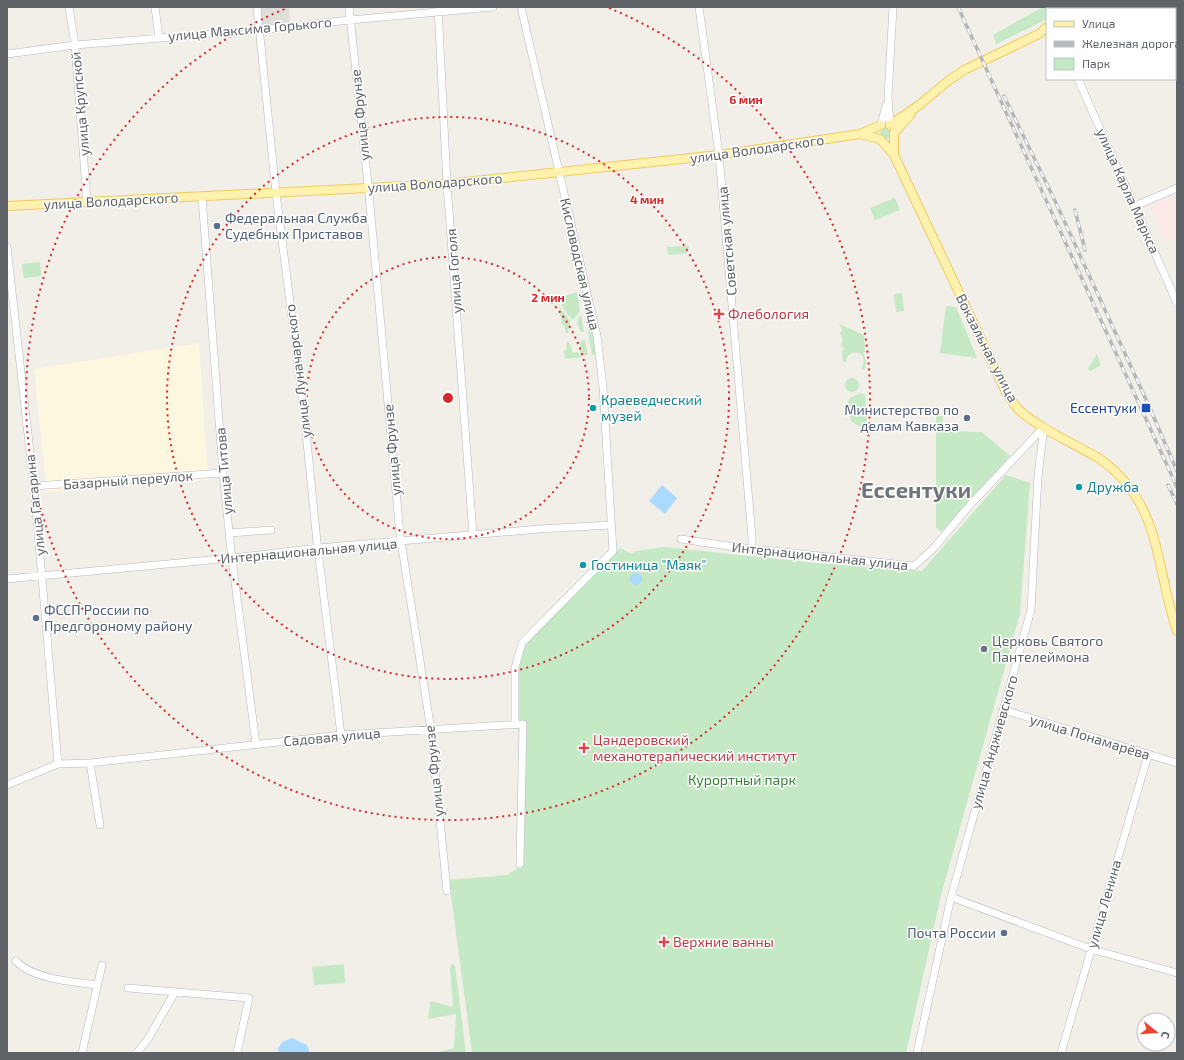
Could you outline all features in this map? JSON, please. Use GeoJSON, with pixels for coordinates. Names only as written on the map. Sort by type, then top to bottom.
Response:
{"type":"FeatureCollection","features":[{"type":"Feature","properties":{"kind":"main road"},"geometry":{"type":"LineString","coordinates":[[860,134],[888,141],[918,106],[948,81],[964,70],[1043,34]]}},
{"type":"Feature","properties":{"kind":"main road"},"geometry":{"type":"LineString","coordinates":[[860,134],[885,125],[918,106]]}},
{"type":"Feature","properties":{"kind":"main road"},"geometry":{"type":"LineString","coordinates":[[885,125],[893,128],[894,155]]}},
{"type":"Feature","properties":{"kind":"main road"},"geometry":{"type":"LineString","coordinates":[[885,125],[877,132],[880,139],[894,155]]}},
{"type":"Feature","properties":{"kind":"main road","name":"улица Володарского"},"geometry":{"type":"LineString","coordinates":[[7,206],[447,184],[719,155],[860,134]]}},
{"type":"Feature","properties":{"kind":"main road","name":"Вокзальная улица"},"geometry":{"type":"LineString","coordinates":[[894,155],[1006,392],[1018,409],[1044,427],[1110,466],[1119,474],[1137,498],[1151,525],[1169,604],[1177,631]]}},
{"type":"Feature","properties":{"kind":"street","name":"улица Крупской"},"geometry":{"type":"LineString","coordinates":[[69,7],[75,45],[87,202]]}},
{"type":"Feature","properties":{"kind":"street"},"geometry":{"type":"LineString","coordinates":[[155,7],[158,38]]}},
{"type":"Feature","properties":{"kind":"street","name":"улица Луначарского"},"geometry":{"type":"LineString","coordinates":[[257,7],[276,193],[304,412],[318,548],[341,734]]}},
{"type":"Feature","properties":{"kind":"street","name":"улица Фрунзе"},"geometry":{"type":"LineString","coordinates":[[349,7],[368,188],[401,542],[431,730],[447,891]]}},
{"type":"Feature","properties":{"kind":"street","name":"улица Максима Горького"},"geometry":{"type":"LineString","coordinates":[[7,54],[75,45],[260,30],[438,10],[493,7]]}},
{"type":"Feature","properties":{"kind":"street","name":"Кисловодская улица"},"geometry":{"type":"LineString","coordinates":[[515,724],[515,668],[522,643],[613,551],[603,391],[597,336],[521,7]]}},
{"type":"Feature","properties":{"kind":"street","name":"Советская улица"},"geometry":{"type":"LineString","coordinates":[[699,7],[719,155],[752,548]]}},
{"type":"Feature","properties":{"kind":"street"},"geometry":{"type":"LineString","coordinates":[[885,125],[893,7]]}},
{"type":"Feature","properties":{"kind":"street","name":"улица Гоголя"},"geometry":{"type":"LineString","coordinates":[[438,10],[447,184],[473,535]]}},
{"type":"Feature","properties":{"kind":"street","name":"улица Карла Маркса"},"geometry":{"type":"LineString","coordinates":[[1078,80],[1177,303]]}},
{"type":"Feature","properties":{"kind":"street"},"geometry":{"type":"LineString","coordinates":[[1135,206],[1177,188]]}},
{"type":"Feature","properties":{"kind":"street","name":"улица Титова"},"geometry":{"type":"LineString","coordinates":[[202,197],[223,473],[232,558],[256,744]]}},
{"type":"Feature","properties":{"kind":"street","name":"улица Гагарина"},"geometry":{"type":"LineString","coordinates":[[7,247],[34,486],[58,764]]}},
{"type":"Feature","properties":{"kind":"street","name":"Интернациональная улица"},"geometry":{"type":"LineString","coordinates":[[681,539],[735,547],[914,566],[933,549],[969,506],[1044,427]]}},
{"type":"Feature","properties":{"kind":"street","name":"улица Анджиевского"},"geometry":{"type":"LineString","coordinates":[[918,1053],[950,897],[1031,610],[1038,476],[1044,427]]}},
{"type":"Feature","properties":{"kind":"street","name":"Базарный переулок"},"geometry":{"type":"LineString","coordinates":[[34,486],[223,473]]}},
{"type":"Feature","properties":{"kind":"street","name":"Интернациональная улица"},"geometry":{"type":"LineString","coordinates":[[7,579],[232,558],[318,548],[611,525]]}},
{"type":"Feature","properties":{"kind":"street"},"geometry":{"type":"LineString","coordinates":[[230,533],[271,530]]}},
{"type":"Feature","properties":{"kind":"street","name":"улица Понамарёва"},"geometry":{"type":"LineString","coordinates":[[1004,710],[1177,763]]}},
{"type":"Feature","properties":{"kind":"street"},"geometry":{"type":"LineString","coordinates":[[515,724],[522,724],[520,864]]}},
{"type":"Feature","properties":{"kind":"street","name":"Садовая улица"},"geometry":{"type":"LineString","coordinates":[[7,785],[58,764],[90,763],[341,734],[515,724]]}},
{"type":"Feature","properties":{"kind":"street","name":"улица Ленина"},"geometry":{"type":"LineString","coordinates":[[1061,1053],[1148,755]]}},
{"type":"Feature","properties":{"kind":"street"},"geometry":{"type":"LineString","coordinates":[[90,763],[100,825]]}},
{"type":"Feature","properties":{"kind":"street"},"geometry":{"type":"LineString","coordinates":[[950,897],[1091,950],[1177,973]]}},
{"type":"Feature","properties":{"kind":"street"},"geometry":{"type":"LineString","coordinates":[[16,961],[22,967],[58,980],[97,985]]}},
{"type":"Feature","properties":{"kind":"street"},"geometry":{"type":"LineString","coordinates":[[82,1053],[102,965]]}},
{"type":"Feature","properties":{"kind":"street"},"geometry":{"type":"LineString","coordinates":[[128,988],[249,998],[237,1053]]}},
{"type":"Feature","properties":{"kind":"street"},"geometry":{"type":"LineString","coordinates":[[138,1053],[148,1039],[175,992]]}},
{"type":"Feature","properties":{"kind":"shaded area"},"geometry":{"type":"Polygon","coordinates":[[[260,7],[289,7],[290,23],[261,26],[260,7]]]}},
{"type":"Feature","properties":{"kind":"shaded area"},"geometry":{"type":"Polygon","coordinates":[[[1177,194],[1177,238],[1166,243],[1150,205],[1177,194]]]}},
{"type":"Feature","properties":{"kind":"shaded area"},"geometry":{"type":"Polygon","coordinates":[[[199,343],[208,480],[47,492],[34,369],[199,343]]]}},
{"type":"Feature","properties":{"kind":"green space"},"geometry":{"type":"Polygon","coordinates":[[[1043,7],[1060,7],[1046,8],[1046,19],[1043,21],[996,44],[993,35],[1043,7]]]}},
{"type":"Feature","properties":{"kind":"green space"},"geometry":{"type":"Polygon","coordinates":[[[1092,7],[1153,7],[1150,8],[1092,7]]]}},
{"type":"Feature","properties":{"kind":"green space"},"geometry":{"type":"Polygon","coordinates":[[[886,127],[890,129],[892,133],[890,137],[886,139],[882,137],[880,133],[882,129],[886,127]]]}},
{"type":"Feature","properties":{"kind":"green space"},"geometry":{"type":"Polygon","coordinates":[[[895,198],[900,210],[875,220],[870,208],[895,198]]]}},
{"type":"Feature","properties":{"kind":"green space"},"geometry":{"type":"Polygon","coordinates":[[[689,246],[688,253],[668,255],[667,247],[689,246]]]}},
{"type":"Feature","properties":{"kind":"green space"},"geometry":{"type":"Polygon","coordinates":[[[40,262],[41,276],[24,278],[22,264],[40,262]]]}},
{"type":"Feature","properties":{"kind":"green space"},"geometry":{"type":"Polygon","coordinates":[[[577,292],[580,311],[572,320],[562,306],[561,297],[577,292]]]}},
{"type":"Feature","properties":{"kind":"green space"},"geometry":{"type":"Polygon","coordinates":[[[581,292],[584,292],[594,337],[596,354],[592,355],[581,292]]]}},
{"type":"Feature","properties":{"kind":"green space"},"geometry":{"type":"Polygon","coordinates":[[[902,293],[904,311],[896,312],[894,294],[902,293]]]}},
{"type":"Feature","properties":{"kind":"green space"},"geometry":{"type":"Polygon","coordinates":[[[559,306],[570,321],[568,333],[566,333],[564,325],[562,325],[559,306]]]}},
{"type":"Feature","properties":{"kind":"green space"},"geometry":{"type":"Polygon","coordinates":[[[946,306],[956,307],[977,358],[940,353],[946,306]]]}},
{"type":"Feature","properties":{"kind":"green space"},"geometry":{"type":"Polygon","coordinates":[[[581,314],[584,332],[581,332],[578,325],[578,319],[581,314]]]}},
{"type":"Feature","properties":{"kind":"green space"},"geometry":{"type":"Polygon","coordinates":[[[839,324],[864,335],[865,352],[863,353],[866,363],[864,370],[861,368],[864,360],[860,353],[854,352],[848,355],[846,362],[843,362],[842,352],[844,348],[841,346],[843,339],[840,333],[842,330],[839,324]]]}},
{"type":"Feature","properties":{"kind":"green space"},"geometry":{"type":"Polygon","coordinates":[[[582,340],[585,340],[588,355],[584,355],[580,352],[582,340]]]}},
{"type":"Feature","properties":{"kind":"green space"},"geometry":{"type":"Polygon","coordinates":[[[567,342],[569,342],[573,353],[577,352],[582,357],[565,359],[564,351],[566,351],[567,342]]]}},
{"type":"Feature","properties":{"kind":"green space"},"geometry":{"type":"Polygon","coordinates":[[[1097,354],[1101,365],[1090,371],[1088,369],[1097,354]]]}},
{"type":"Feature","properties":{"kind":"green space"},"geometry":{"type":"Polygon","coordinates":[[[849,378],[855,378],[859,382],[859,388],[855,392],[849,392],[845,388],[845,382],[849,378]]]}},
{"type":"Feature","properties":{"kind":"green space"},"geometry":{"type":"Polygon","coordinates":[[[860,393],[865,395],[867,424],[866,427],[862,428],[851,421],[848,402],[850,398],[860,393]]]}},
{"type":"Feature","properties":{"kind":"green space"},"geometry":{"type":"Polygon","coordinates":[[[936,416],[943,416],[943,422],[947,431],[982,432],[1010,456],[941,532],[936,527],[936,416]]]}},
{"type":"Feature","properties":{"kind":"green space","name":"Курортный парк"},"geometry":{"type":"Polygon","coordinates":[[[1006,475],[1030,483],[1020,614],[941,895],[906,1053],[472,1053],[449,880],[507,875],[518,868],[518,669],[525,646],[554,613],[620,548],[631,554],[636,551],[665,547],[817,563],[922,571],[1006,475]]]}},
{"type":"Feature","properties":{"kind":"green space"},"geometry":{"type":"Polygon","coordinates":[[[452,963],[455,966],[466,1053],[436,1053],[454,1048],[456,1014],[428,1019],[431,1001],[453,1007],[450,968],[452,963]]]}},
{"type":"Feature","properties":{"kind":"green space"},"geometry":{"type":"Polygon","coordinates":[[[344,964],[345,983],[314,985],[312,967],[344,964]]]}},
{"type":"Feature","properties":{"kind":"water"},"geometry":{"type":"Polygon","coordinates":[[[662,485],[677,498],[665,514],[649,501],[662,485]]]}},
{"type":"Feature","properties":{"kind":"water"},"geometry":{"type":"Polygon","coordinates":[[[634,573],[638,573],[642,579],[638,585],[634,585],[630,581],[630,577],[634,573]]]}},
{"type":"Feature","properties":{"kind":"water"},"geometry":{"type":"Polygon","coordinates":[[[292,1038],[307,1045],[310,1053],[279,1053],[278,1049],[282,1042],[292,1038]]]}},
{"type":"Feature","properties":{"kind":"railway"},"geometry":{"type":"LineString","coordinates":[[958,7],[1177,487]]}},
{"type":"Feature","properties":{"kind":"railway"},"geometry":{"type":"LineString","coordinates":[[1004,96],[1056,203],[1149,406],[1177,471]]}},
{"type":"Feature","properties":{"kind":"railway"},"geometry":{"type":"LineString","coordinates":[[1075,210],[1085,250]]}},
{"type":"Feature","properties":{"kind":"railway"},"geometry":{"type":"LineString","coordinates":[[1168,485],[1177,504]]}},
{"type":"Feature","properties":{"kind":"place","name":"Федеральная Служба Судебных Приставов"},"geometry":{"type":"Point","coordinates":[217,226]}},
{"type":"Feature","properties":{"kind":"place","name":"Флебология"},"geometry":{"type":"Point","coordinates":[719,314]}},
{"type":"Feature","properties":{"kind":"place","name":"Краеведческий музей"},"geometry":{"type":"Point","coordinates":[593,408]}},
{"type":"Feature","properties":{"kind":"place","name":"Ессентуки"},"geometry":{"type":"Point","coordinates":[1146,408]}},
{"type":"Feature","properties":{"kind":"place","name":"Министерство по делам Кавказа"},"geometry":{"type":"Point","coordinates":[967,418]}},
{"type":"Feature","properties":{"kind":"place","name":"Дружба"},"geometry":{"type":"Point","coordinates":[1079,487]}},
{"type":"Feature","properties":{"kind":"place","name":"Гостиница \"Маяк\""},"geometry":{"type":"Point","coordinates":[583,565]}},
{"type":"Feature","properties":{"kind":"place","name":"ФССП России по Предгороному району"},"geometry":{"type":"Point","coordinates":[36,618]}},
{"type":"Feature","properties":{"kind":"place","name":"Церковь Святого Пантелеймона"},"geometry":{"type":"Point","coordinates":[984,649]}},
{"type":"Feature","properties":{"kind":"place","name":"Цандеровский механотерапический институт"},"geometry":{"type":"Point","coordinates":[584,748]}},
{"type":"Feature","properties":{"kind":"place","name":"Почта России"},"geometry":{"type":"Point","coordinates":[1004,933]}},
{"type":"Feature","properties":{"kind":"place","name":"Верхние ванны"},"geometry":{"type":"Point","coordinates":[664,942]}},
{"type":"Feature","properties":{"kind":"district","name":"Ессентуки"},"geometry":{"type":"Point","coordinates":[916,490]}}]}
